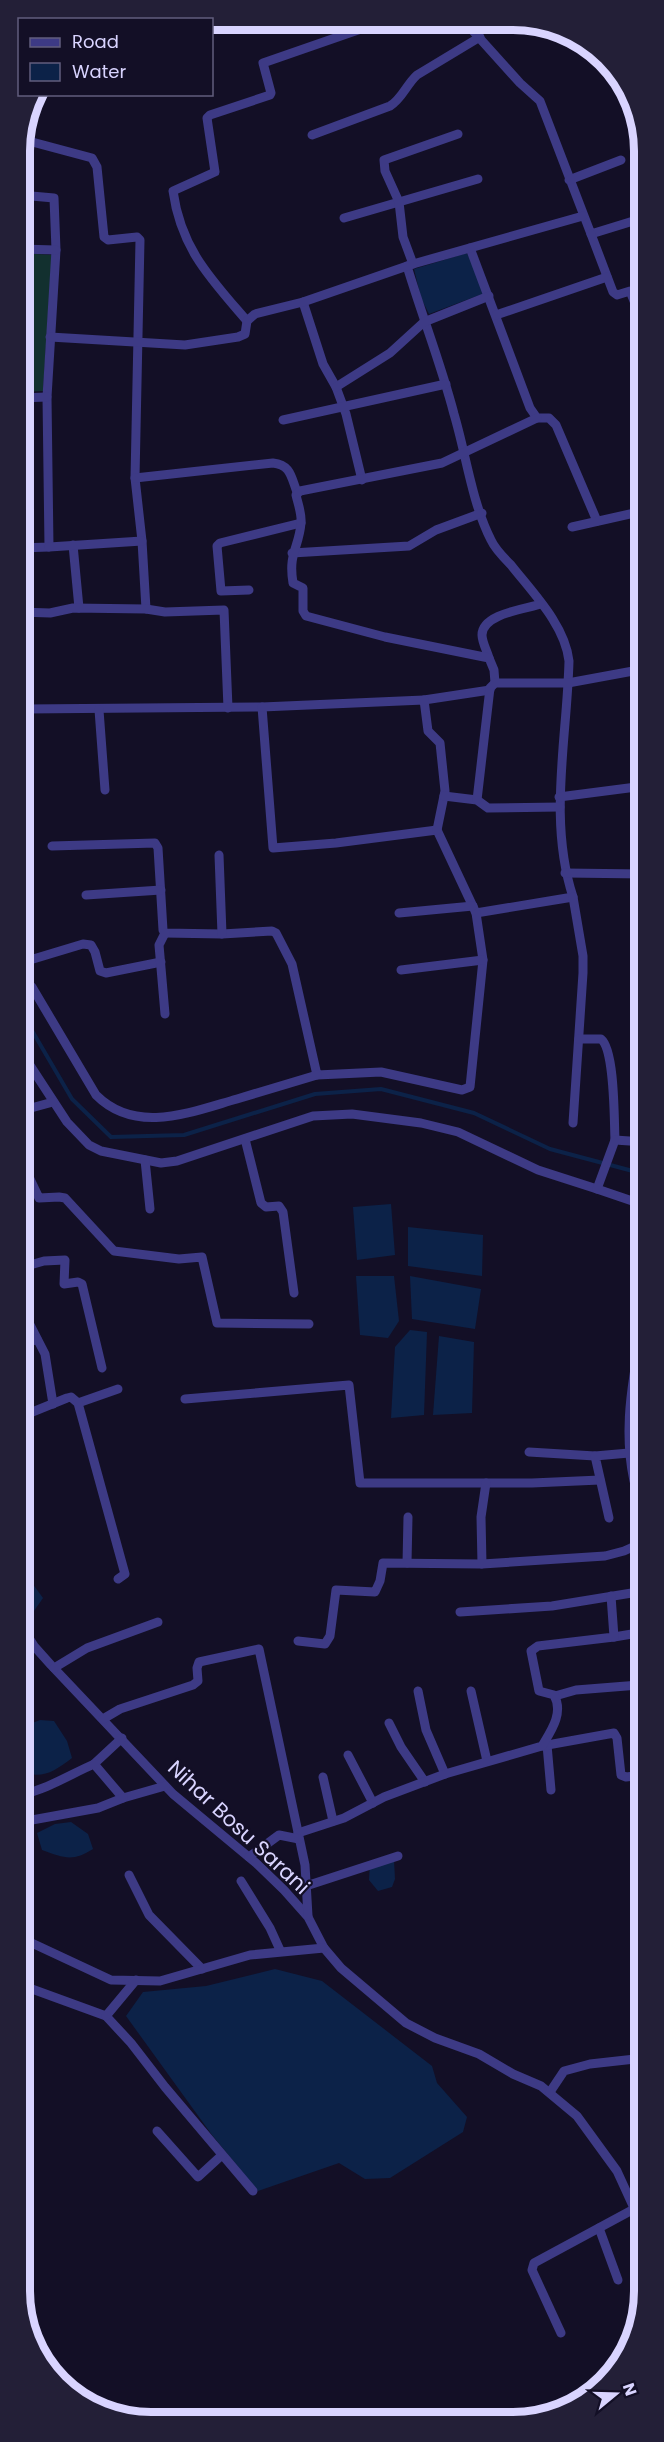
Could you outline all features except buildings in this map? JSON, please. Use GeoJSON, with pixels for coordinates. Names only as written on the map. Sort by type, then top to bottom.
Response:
{"type":"FeatureCollection","features":[{"type":"Feature","properties":{"kind":"street"},"geometry":{"type":"LineString","coordinates":[[248,321],[196,259],[187,241],[172,191],[216,172],[207,118],[270,95],[262,66],[266,60],[357,30]]}},
{"type":"Feature","properties":{"kind":"street"},"geometry":{"type":"LineString","coordinates":[[476,30],[520,83],[540,101],[614,294],[630,291],[634,301]]}},
{"type":"Feature","properties":{"kind":"street"},"geometry":{"type":"LineString","coordinates":[[312,135],[397,102],[409,82],[417,75],[480,37]]}},
{"type":"Feature","properties":{"kind":"street"},"geometry":{"type":"LineString","coordinates":[[458,134],[384,160],[385,171],[399,202],[403,237],[424,322],[446,384],[491,542],[541,604],[567,646],[568,683],[559,802],[565,873],[573,897],[583,956],[573,1123]]}},
{"type":"Feature","properties":{"kind":"street"},"geometry":{"type":"LineString","coordinates":[[30,141],[92,158],[97,164],[104,237],[108,240],[137,237],[140,240],[140,342],[135,478],[146,609]]}},
{"type":"Feature","properties":{"kind":"street"},"geometry":{"type":"LineString","coordinates":[[569,180],[621,160]]}},
{"type":"Feature","properties":{"kind":"street"},"geometry":{"type":"LineString","coordinates":[[344,218],[478,180]]}},
{"type":"Feature","properties":{"kind":"street"},"geometry":{"type":"LineString","coordinates":[[30,196],[54,198],[56,250],[47,397],[50,547]]}},
{"type":"Feature","properties":{"kind":"street"},"geometry":{"type":"LineString","coordinates":[[50,337],[185,345],[238,337],[245,334],[248,321],[255,314],[303,302],[410,265],[583,216]]}},
{"type":"Feature","properties":{"kind":"street"},"geometry":{"type":"LineString","coordinates":[[591,234],[634,221]]}},
{"type":"Feature","properties":{"kind":"street"},"geometry":{"type":"LineString","coordinates":[[470,248],[530,408],[537,418]]}},
{"type":"Feature","properties":{"kind":"street"},"geometry":{"type":"LineString","coordinates":[[30,249],[56,250]]}},
{"type":"Feature","properties":{"kind":"street"},"geometry":{"type":"LineString","coordinates":[[496,315],[607,277]]}},
{"type":"Feature","properties":{"kind":"street"},"geometry":{"type":"LineString","coordinates":[[336,387],[390,353],[424,322],[489,296]]}},
{"type":"Feature","properties":{"kind":"street"},"geometry":{"type":"LineString","coordinates":[[303,302],[323,364],[336,387],[344,408],[362,480]]}},
{"type":"Feature","properties":{"kind":"street"},"geometry":{"type":"LineString","coordinates":[[283,420],[446,384]]}},
{"type":"Feature","properties":{"kind":"street"},"geometry":{"type":"LineString","coordinates":[[30,398],[47,397]]}},
{"type":"Feature","properties":{"kind":"street"},"geometry":{"type":"LineString","coordinates":[[297,492],[442,463],[537,418],[549,418],[556,425],[597,521]]}},
{"type":"Feature","properties":{"kind":"street"},"geometry":{"type":"LineString","coordinates":[[135,478],[273,463],[283,464],[288,469],[297,492],[301,523],[291,561],[293,583],[303,588],[303,611],[306,616],[414,644],[489,658]]}},
{"type":"Feature","properties":{"kind":"street"},"geometry":{"type":"LineString","coordinates":[[292,553],[409,546],[436,530],[482,513]]}},
{"type":"Feature","properties":{"kind":"street"},"geometry":{"type":"LineString","coordinates":[[572,527],[634,513]]}},
{"type":"Feature","properties":{"kind":"street"},"geometry":{"type":"LineString","coordinates":[[249,590],[221,591],[217,546],[220,543],[301,523]]}},
{"type":"Feature","properties":{"kind":"street"},"geometry":{"type":"LineString","coordinates":[[30,548],[142,541]]}},
{"type":"Feature","properties":{"kind":"street"},"geometry":{"type":"LineString","coordinates":[[73,545],[79,608]]}},
{"type":"Feature","properties":{"kind":"street"},"geometry":{"type":"LineString","coordinates":[[477,800],[494,670],[482,636],[485,624],[492,618],[541,604]]}},
{"type":"Feature","properties":{"kind":"street"},"geometry":{"type":"LineString","coordinates":[[30,612],[50,613],[79,608],[146,609],[165,612],[224,610],[228,708]]}},
{"type":"Feature","properties":{"kind":"street"},"geometry":{"type":"LineString","coordinates":[[30,709],[262,708],[424,700],[492,687],[568,683],[634,671]]}},
{"type":"Feature","properties":{"kind":"street"},"geometry":{"type":"LineString","coordinates":[[30,985],[96,1095],[122,1112],[148,1117],[175,1117],[317,1075],[376,1072],[466,1090],[470,1087],[475,1019],[483,960],[474,910],[437,830],[444,796],[440,743],[428,731],[424,700]]}},
{"type":"Feature","properties":{"kind":"street"},"geometry":{"type":"LineString","coordinates":[[262,708],[273,848],[336,843],[437,830]]}},
{"type":"Feature","properties":{"kind":"street"},"geometry":{"type":"LineString","coordinates":[[99,710],[105,790]]}},
{"type":"Feature","properties":{"kind":"street"},"geometry":{"type":"LineString","coordinates":[[444,796],[477,800],[488,808],[559,802],[634,788]]}},
{"type":"Feature","properties":{"kind":"street"},"geometry":{"type":"LineString","coordinates":[[51,846],[155,843],[158,848],[165,933],[159,945],[165,1014]]}},
{"type":"Feature","properties":{"kind":"street"},"geometry":{"type":"LineString","coordinates":[[219,855],[222,934]]}},
{"type":"Feature","properties":{"kind":"street"},"geometry":{"type":"LineString","coordinates":[[565,873],[634,874]]}},
{"type":"Feature","properties":{"kind":"street"},"geometry":{"type":"LineString","coordinates":[[86,895],[161,890]]}},
{"type":"Feature","properties":{"kind":"street"},"geometry":{"type":"LineString","coordinates":[[399,913],[474,910],[573,897]]}},
{"type":"Feature","properties":{"kind":"street"},"geometry":{"type":"LineString","coordinates":[[165,933],[222,934],[272,931],[279,936],[292,964],[317,1075]]}},
{"type":"Feature","properties":{"kind":"street"},"geometry":{"type":"LineString","coordinates":[[30,960],[82,944],[91,945],[95,952],[96,964],[100,971],[106,973],[161,962]]}},
{"type":"Feature","properties":{"kind":"street"},"geometry":{"type":"LineString","coordinates":[[401,970],[483,960]]}},
{"type":"Feature","properties":{"kind":"street"},"geometry":{"type":"LineString","coordinates":[[579,1039],[601,1039],[607,1046],[613,1086],[615,1140],[597,1189]]}},
{"type":"Feature","properties":{"kind":"street"},"geometry":{"type":"LineString","coordinates":[[30,1066],[67,1122],[89,1145],[101,1151],[161,1163],[177,1161],[313,1116],[352,1114],[412,1122],[458,1132],[538,1170],[634,1202]]}},
{"type":"Feature","properties":{"kind":"street"},"geometry":{"type":"LineString","coordinates":[[30,1108],[52,1102]]}},
{"type":"Feature","properties":{"kind":"street"},"geometry":{"type":"LineString","coordinates":[[244,1139],[261,1203],[266,1207],[279,1206],[283,1212],[294,1293]]}},
{"type":"Feature","properties":{"kind":"street"},"geometry":{"type":"LineString","coordinates":[[615,1140],[634,1141]]}},
{"type":"Feature","properties":{"kind":"street"},"geometry":{"type":"LineString","coordinates":[[145,1160],[150,1209]]}},
{"type":"Feature","properties":{"kind":"street"},"geometry":{"type":"LineString","coordinates":[[30,1179],[39,1198],[65,1198],[114,1251],[179,1259],[202,1257],[217,1323],[309,1324]]}},
{"type":"Feature","properties":{"kind":"street"},"geometry":{"type":"LineString","coordinates":[[30,1263],[65,1260],[64,1284],[78,1282],[83,1287],[102,1368]]}},
{"type":"Feature","properties":{"kind":"street"},"geometry":{"type":"LineString","coordinates":[[30,1325],[45,1354],[53,1404]]}},
{"type":"Feature","properties":{"kind":"street"},"geometry":{"type":"LineString","coordinates":[[30,1342],[37,1339]]}},
{"type":"Feature","properties":{"kind":"street"},"geometry":{"type":"LineString","coordinates":[[634,1368],[629,1453],[634,1478]]}},
{"type":"Feature","properties":{"kind":"street"},"geometry":{"type":"LineString","coordinates":[[184,1399],[349,1385],[360,1483],[600,1480]]}},
{"type":"Feature","properties":{"kind":"street"},"geometry":{"type":"LineString","coordinates":[[78,1403],[118,1389]]}},
{"type":"Feature","properties":{"kind":"street"},"geometry":{"type":"LineString","coordinates":[[30,1413],[71,1398],[78,1403],[125,1574],[118,1579]]}},
{"type":"Feature","properties":{"kind":"street"},"geometry":{"type":"LineString","coordinates":[[529,1452],[595,1456],[629,1453]]}},
{"type":"Feature","properties":{"kind":"street"},"geometry":{"type":"LineString","coordinates":[[595,1456],[609,1518]]}},
{"type":"Feature","properties":{"kind":"street"},"geometry":{"type":"LineString","coordinates":[[482,1564],[481,1517],[486,1483]]}},
{"type":"Feature","properties":{"kind":"street"},"geometry":{"type":"LineString","coordinates":[[407,1563],[408,1517]]}},
{"type":"Feature","properties":{"kind":"street"},"geometry":{"type":"LineString","coordinates":[[298,1641],[325,1644],[330,1636],[336,1590],[375,1592],[380,1581],[383,1563],[482,1564],[605,1556],[634,1546]]}},
{"type":"Feature","properties":{"kind":"street"},"geometry":{"type":"LineString","coordinates":[[460,1612],[552,1606],[634,1592]]}},
{"type":"Feature","properties":{"kind":"street"},"geometry":{"type":"LineString","coordinates":[[610,1596],[614,1637]]}},
{"type":"Feature","properties":{"kind":"street"},"geometry":{"type":"LineString","coordinates":[[54,1668],[87,1648],[158,1622]]}},
{"type":"Feature","properties":{"kind":"street"},"geometry":{"type":"LineString","coordinates":[[634,1634],[534,1648],[531,1654],[539,1691],[555,1696],[576,1690],[634,1685]]}},
{"type":"Feature","properties":{"kind":"street","name":"Nihar Bosu Sarani"},"geometry":{"type":"LineString","coordinates":[[30,1640],[165,1786],[249,1857],[284,1890],[308,1917],[324,1948],[341,1968],[406,2023],[435,2038],[479,2054],[550,2092],[577,2116],[617,2171],[634,2209]]}},
{"type":"Feature","properties":{"kind":"street"},"geometry":{"type":"LineString","coordinates":[[103,1719],[120,1708],[193,1685],[198,1681],[199,1662],[258,1648],[298,1836],[306,1886],[308,1917]]}},
{"type":"Feature","properties":{"kind":"street"},"geometry":{"type":"LineString","coordinates":[[471,1690],[487,1761]]}},
{"type":"Feature","properties":{"kind":"street"},"geometry":{"type":"LineString","coordinates":[[418,1691],[426,1730],[445,1774]]}},
{"type":"Feature","properties":{"kind":"street"},"geometry":{"type":"LineString","coordinates":[[551,1790],[544,1746],[555,1726],[558,1702],[555,1696]]}},
{"type":"Feature","properties":{"kind":"street"},"geometry":{"type":"LineString","coordinates":[[389,1723],[401,1747],[425,1782]]}},
{"type":"Feature","properties":{"kind":"street"},"geometry":{"type":"LineString","coordinates":[[249,1857],[279,1835],[298,1836],[445,1774],[544,1746],[614,1733],[617,1738],[621,1775],[634,1776]]}},
{"type":"Feature","properties":{"kind":"street"},"geometry":{"type":"LineString","coordinates":[[30,1793],[69,1778],[94,1764],[122,1738]]}},
{"type":"Feature","properties":{"kind":"street"},"geometry":{"type":"LineString","coordinates":[[348,1755],[373,1803]]}},
{"type":"Feature","properties":{"kind":"street"},"geometry":{"type":"LineString","coordinates":[[94,1764],[123,1798]]}},
{"type":"Feature","properties":{"kind":"street"},"geometry":{"type":"LineString","coordinates":[[323,1777],[333,1821]]}},
{"type":"Feature","properties":{"kind":"street"},"geometry":{"type":"LineString","coordinates":[[30,1820],[98,1808],[165,1786]]}},
{"type":"Feature","properties":{"kind":"street"},"geometry":{"type":"LineString","coordinates":[[306,1886],[398,1856]]}},
{"type":"Feature","properties":{"kind":"street"},"geometry":{"type":"LineString","coordinates":[[129,1875],[148,1915],[202,1969]]}},
{"type":"Feature","properties":{"kind":"street"},"geometry":{"type":"LineString","coordinates":[[242,1881],[270,1928],[280,1950]]}},
{"type":"Feature","properties":{"kind":"street"},"geometry":{"type":"LineString","coordinates":[[30,1942],[111,1980],[160,1981],[250,1954],[324,1948]]}},
{"type":"Feature","properties":{"kind":"street"},"geometry":{"type":"LineString","coordinates":[[106,2016],[136,1980]]}},
{"type":"Feature","properties":{"kind":"street"},"geometry":{"type":"LineString","coordinates":[[30,1988],[106,2016],[253,2191]]}},
{"type":"Feature","properties":{"kind":"street"},"geometry":{"type":"LineString","coordinates":[[550,2092],[564,2071],[590,2064],[634,2059]]}},
{"type":"Feature","properties":{"kind":"street"},"geometry":{"type":"LineString","coordinates":[[157,2132],[198,2177],[222,2155]]}},
{"type":"Feature","properties":{"kind":"street"},"geometry":{"type":"LineString","coordinates":[[561,2333],[532,2266],[634,2209]]}},
{"type":"Feature","properties":{"kind":"street"},"geometry":{"type":"LineString","coordinates":[[599,2228],[618,2280]]}},
{"type":"Feature","properties":{"kind":"green space"},"geometry":{"type":"Polygon","coordinates":[[[30,254],[52,255],[43,391],[30,392],[30,254]]]}},
{"type":"Feature","properties":{"kind":"water"},"geometry":{"type":"Polygon","coordinates":[[[467,253],[485,293],[429,314],[421,298],[414,269],[467,253]]]}},
{"type":"Feature","properties":{"kind":"water"},"geometry":{"type":"Polygon","coordinates":[[[391,1204],[395,1255],[357,1260],[353,1207],[391,1204]]]}},
{"type":"Feature","properties":{"kind":"water"},"geometry":{"type":"Polygon","coordinates":[[[408,1227],[483,1235],[482,1276],[408,1266],[408,1227]]]}},
{"type":"Feature","properties":{"kind":"water"},"geometry":{"type":"Polygon","coordinates":[[[356,1276],[394,1276],[399,1321],[388,1338],[360,1335],[356,1276]]]}},
{"type":"Feature","properties":{"kind":"water"},"geometry":{"type":"Polygon","coordinates":[[[410,1276],[481,1289],[475,1329],[412,1319],[410,1276]]]}},
{"type":"Feature","properties":{"kind":"water"},"geometry":{"type":"Polygon","coordinates":[[[410,1330],[427,1332],[424,1415],[391,1418],[395,1347],[410,1330]]]}},
{"type":"Feature","properties":{"kind":"water"},"geometry":{"type":"Polygon","coordinates":[[[439,1336],[474,1342],[472,1413],[433,1415],[439,1336]]]}},
{"type":"Feature","properties":{"kind":"water"},"geometry":{"type":"Polygon","coordinates":[[[32,1583],[43,1598],[34,1611],[30,1611],[30,1585],[32,1583]]]}},
{"type":"Feature","properties":{"kind":"water"},"geometry":{"type":"Polygon","coordinates":[[[40,1720],[54,1721],[67,1741],[72,1758],[48,1773],[30,1774],[30,1724],[40,1720]]]}},
{"type":"Feature","properties":{"kind":"water"},"geometry":{"type":"Polygon","coordinates":[[[71,1822],[88,1834],[93,1849],[74,1857],[56,1855],[42,1850],[37,1833],[55,1824],[71,1822]]]}},
{"type":"Feature","properties":{"kind":"water"},"geometry":{"type":"Polygon","coordinates":[[[394,1860],[395,1879],[392,1887],[378,1891],[369,1880],[370,1863],[394,1860]]]}},
{"type":"Feature","properties":{"kind":"water"},"geometry":{"type":"Polygon","coordinates":[[[275,1969],[322,1981],[432,2066],[437,2083],[467,2117],[463,2132],[390,2178],[365,2179],[339,2163],[258,2191],[212,2135],[126,2016],[143,1992],[206,1986],[275,1969]]]}},
{"type":"Feature","properties":{"kind":"waterway"},"geometry":{"type":"LineString","coordinates":[[30,1027],[72,1099],[111,1137],[184,1135],[315,1094],[381,1089],[474,1113],[550,1149],[634,1171]]}}]}
